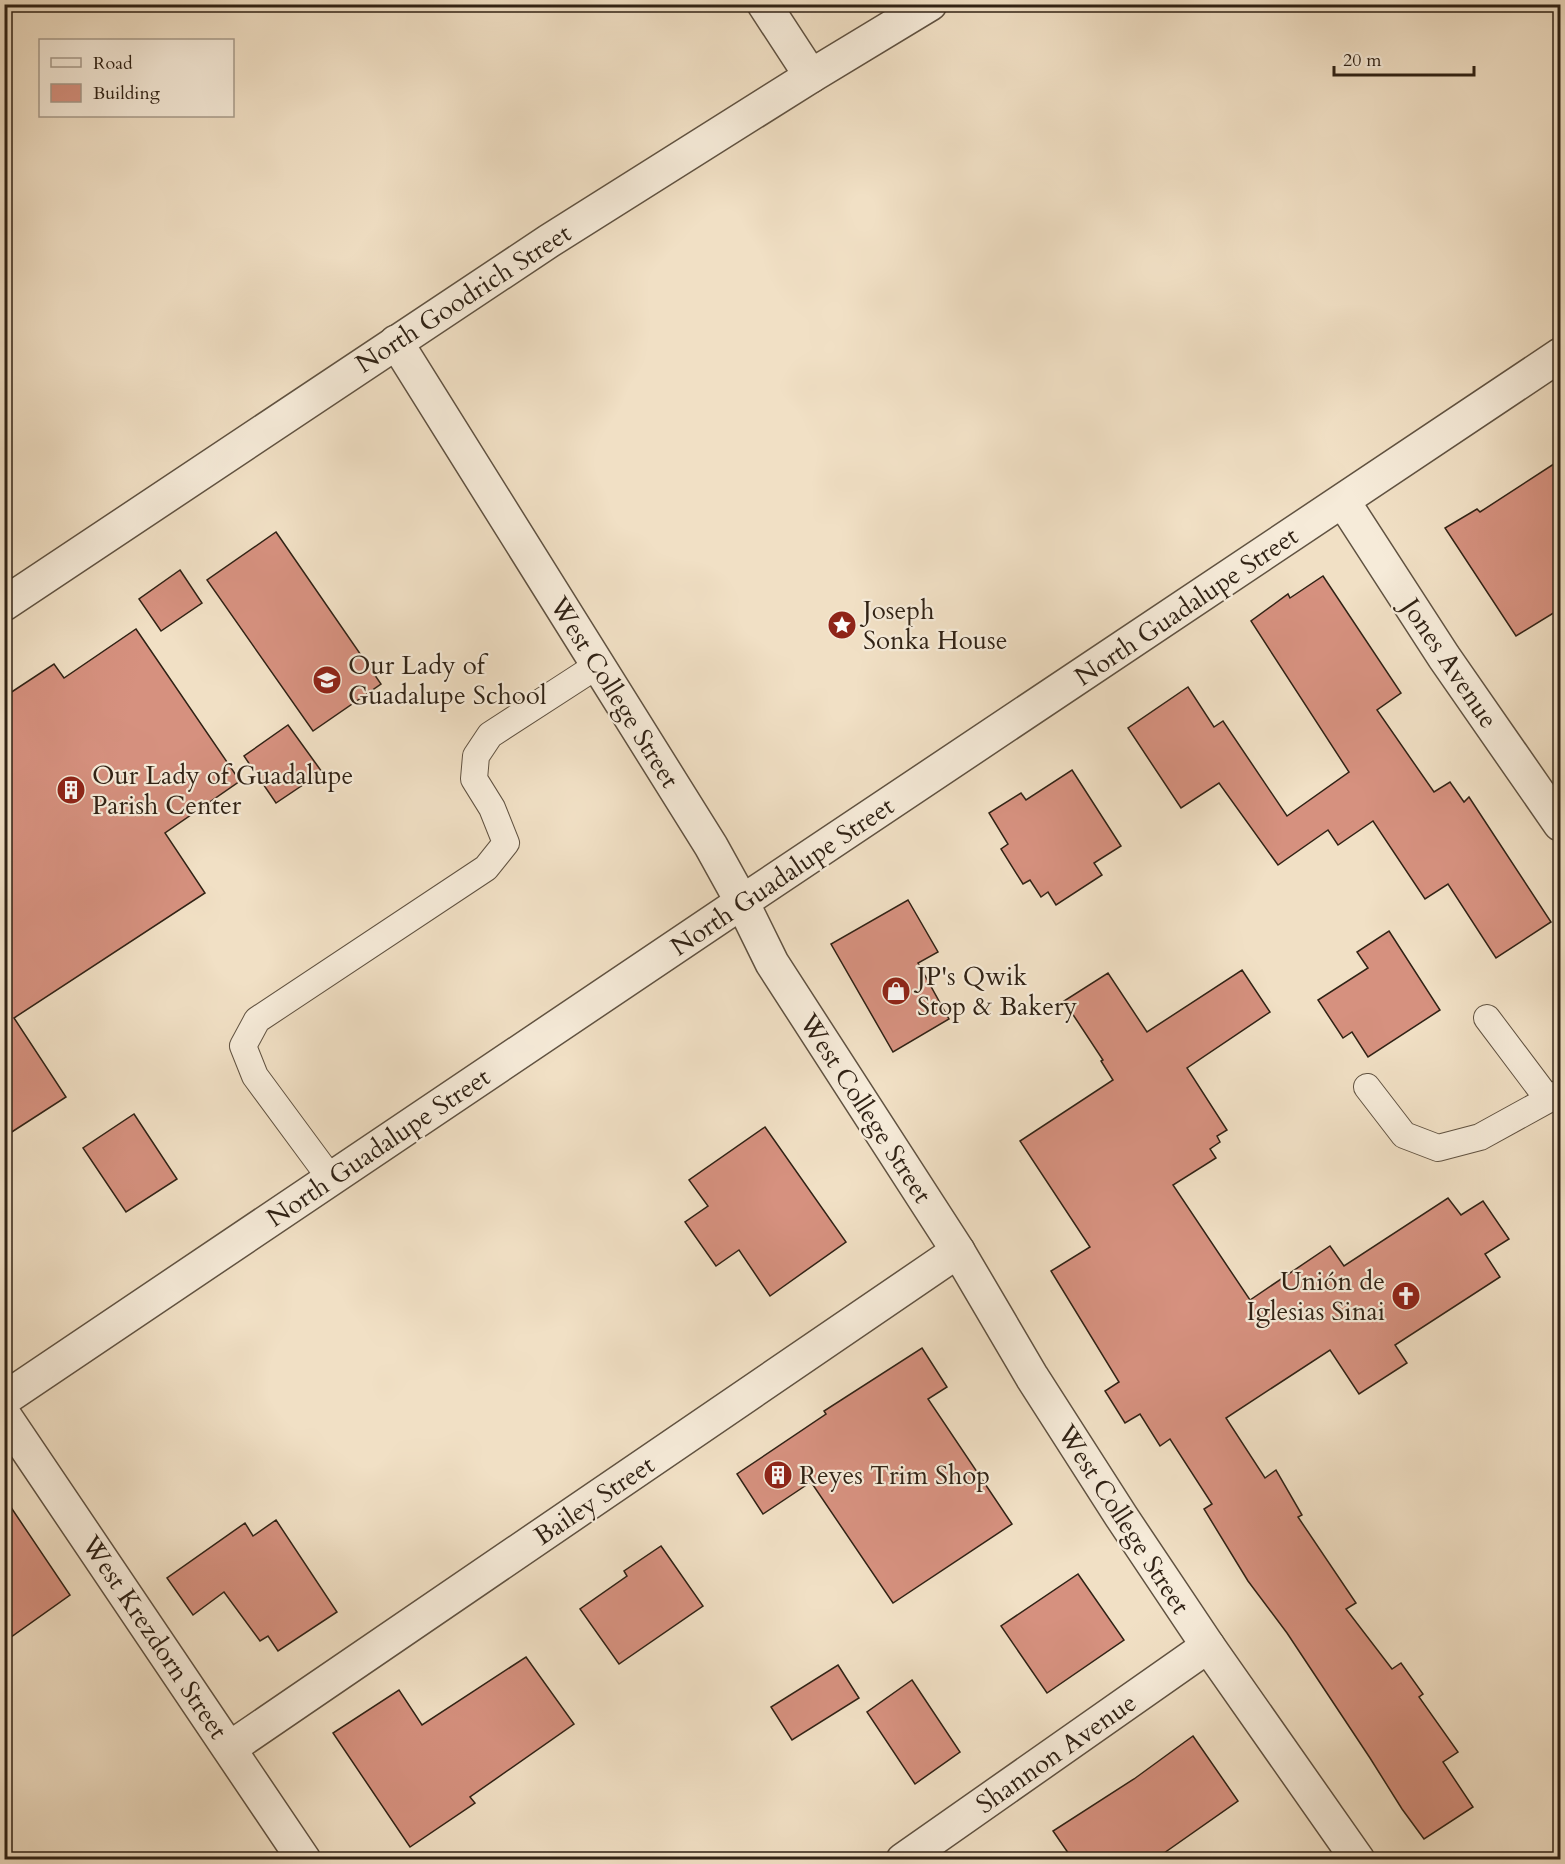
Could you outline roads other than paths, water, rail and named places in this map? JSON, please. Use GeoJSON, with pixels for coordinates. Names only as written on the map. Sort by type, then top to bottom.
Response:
{"type":"FeatureCollection","features":[{"type":"Feature","properties":{"kind":"street"},"geometry":{"type":"LineString","coordinates":[[764,4],[811,76]]}},
{"type":"Feature","properties":{"kind":"street","name":"North Goodrich Street"},"geometry":{"type":"LineString","coordinates":[[4,604],[549,241],[930,4]]}},
{"type":"Feature","properties":{"kind":"street","name":"West College Street"},"geometry":{"type":"LineString","coordinates":[[396,342],[711,846],[772,963],[958,1251],[1038,1387],[1208,1646],[1358,1860]]}},
{"type":"Feature","properties":{"kind":"street","name":"North Guadalupe Street"},"geometry":{"type":"LineString","coordinates":[[4,1400],[742,902],[1560,355]]}},
{"type":"Feature","properties":{"kind":"street","name":"Jones Avenue"},"geometry":{"type":"LineString","coordinates":[[1343,501],[1444,657],[1560,824]]}},
{"type":"Feature","properties":{"kind":"street","name":"Bailey Street"},"geometry":{"type":"LineString","coordinates":[[230,1748],[958,1251]]}},
{"type":"Feature","properties":{"kind":"street","name":"West Krezdorn Street"},"geometry":{"type":"LineString","coordinates":[[4,1415],[304,1860]]}},
{"type":"Feature","properties":{"kind":"street","name":"Shannon Avenue"},"geometry":{"type":"LineString","coordinates":[[903,1860],[1208,1646]]}},
{"type":"Feature","properties":{"kind":"lane"},"geometry":{"type":"LineString","coordinates":[[331,1179],[255,1076],[243,1046],[257,1020],[486,868],[506,843],[492,808],[474,779],[476,756],[490,735],[598,665]]}},
{"type":"Feature","properties":{"kind":"lane"},"geometry":{"type":"LineString","coordinates":[[1367,1087],[1404,1135],[1438,1148],[1480,1137],[1554,1096],[1487,1018]]}},
{"type":"Feature","properties":{"kind":"place","name":"Joseph Sonka House"},"geometry":{"type":"Point","coordinates":[842,625]}},
{"type":"Feature","properties":{"kind":"place","name":"Our Lady of Guadalupe School"},"geometry":{"type":"Point","coordinates":[327,680]}},
{"type":"Feature","properties":{"kind":"place","name":"Our Lady of Guadalupe Parish Center"},"geometry":{"type":"Point","coordinates":[71,790]}},
{"type":"Feature","properties":{"kind":"place","name":"JP's Qwik Stop & Bakery"},"geometry":{"type":"Point","coordinates":[896,991]}},
{"type":"Feature","properties":{"kind":"place","name":"Unión de Iglesias Sinai"},"geometry":{"type":"Point","coordinates":[1406,1296]}},
{"type":"Feature","properties":{"kind":"place","name":"Reyes Trim Shop"},"geometry":{"type":"Point","coordinates":[778,1475]}}]}
